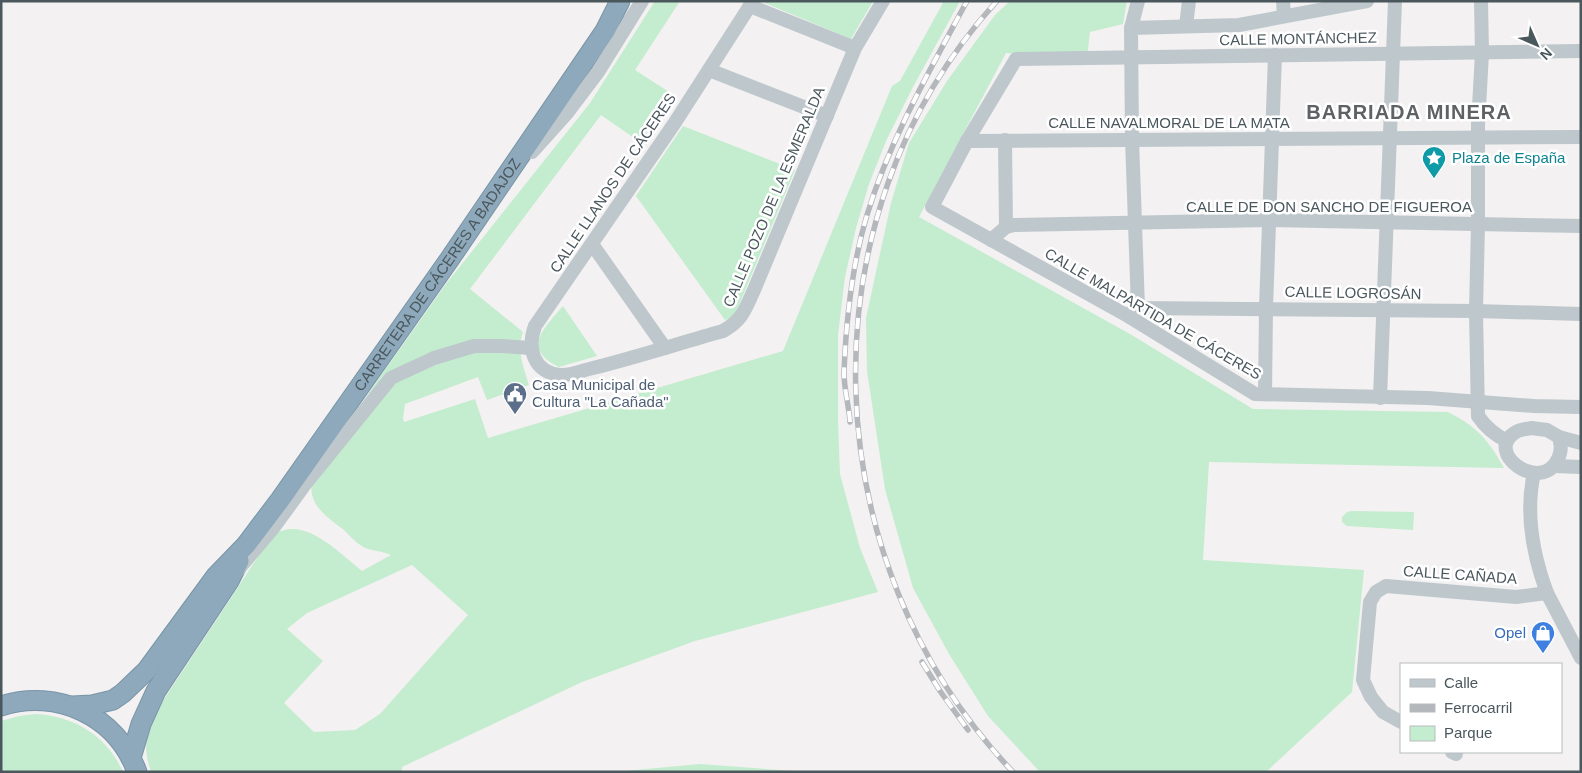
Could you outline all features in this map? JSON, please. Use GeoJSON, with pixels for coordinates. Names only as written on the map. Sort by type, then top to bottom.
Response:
{"type":"FeatureCollection","features":[{"type":"Feature","properties":{"kind":"highway","name":"CARRETERA DE CÁCERES A BADAJOZ"},"geometry":{"type":"LineString","coordinates":[[246,545],[280,500],[448,260],[604,31],[620,1]]}},
{"type":"Feature","properties":{"kind":"highway"},"geometry":{"type":"LineString","coordinates":[[448,260],[564,111],[597,62],[633,1]]}},
{"type":"Feature","properties":{"kind":"highway"},"geometry":{"type":"LineString","coordinates":[[134,765],[141,724],[156,691],[229,581],[246,545]]}},
{"type":"Feature","properties":{"kind":"highway"},"geometry":{"type":"LineString","coordinates":[[72,706],[92,705],[113,700],[124,693],[146,670],[216,576],[246,545]]}},
{"type":"Feature","properties":{"kind":"highway"},"geometry":{"type":"LineString","coordinates":[[1,706],[21,701],[50,701],[72,706],[86,712],[104,724],[120,741],[134,765]]}},
{"type":"Feature","properties":{"kind":"street"},"geometry":{"type":"LineString","coordinates":[[604,31],[626,1]]}},
{"type":"Feature","properties":{"kind":"street"},"geometry":{"type":"LineString","coordinates":[[532,152],[567,113],[598,72],[642,1]]}},
{"type":"Feature","properties":{"kind":"street","name":"CALLE POZO DE LA ESMERALDA"},"geometry":{"type":"LineString","coordinates":[[531,348],[535,360],[541,367],[551,374],[562,376],[722,331],[735,324],[742,315],[855,48],[883,1]]}},
{"type":"Feature","properties":{"kind":"street"},"geometry":{"type":"LineString","coordinates":[[1133,312],[1136,223],[1132,139],[1131,28],[1138,1]]}},
{"type":"Feature","properties":{"kind":"street"},"geometry":{"type":"LineString","coordinates":[[1186,26],[1189,1]]}},
{"type":"Feature","properties":{"kind":"street"},"geometry":{"type":"LineString","coordinates":[[1283,1],[1284,16]]}},
{"type":"Feature","properties":{"kind":"street"},"geometry":{"type":"LineString","coordinates":[[1131,28],[1239,25],[1367,1]]}},
{"type":"Feature","properties":{"kind":"street"},"geometry":{"type":"LineString","coordinates":[[1380,398],[1395,1]]}},
{"type":"Feature","properties":{"kind":"street"},"geometry":{"type":"LineString","coordinates":[[1481,1],[1482,53],[1478,138],[1476,311],[1477,401],[1478,416],[1484,426],[1496,436],[1507,441]]}},
{"type":"Feature","properties":{"kind":"street"},"geometry":{"type":"LineString","coordinates":[[751,4],[855,48]]}},
{"type":"Feature","properties":{"kind":"street","name":"CALLE LLANOS DE CÁCERES"},"geometry":{"type":"LineString","coordinates":[[531,348],[531,338],[535,326],[674,124],[751,4]]}},
{"type":"Feature","properties":{"kind":"street","name":"CALLE MONTÁNCHEZ"},"geometry":{"type":"LineString","coordinates":[[967,141],[1016,59],[1581,51]]}},
{"type":"Feature","properties":{"kind":"street"},"geometry":{"type":"LineString","coordinates":[[1265,394],[1266,308],[1274,139],[1275,55]]}},
{"type":"Feature","properties":{"kind":"street"},"geometry":{"type":"LineString","coordinates":[[709,70],[827,116]]}},
{"type":"Feature","properties":{"kind":"street","name":"CALLE NAVALMORAL DE LA MATA"},"geometry":{"type":"LineString","coordinates":[[967,141],[1581,137]]}},
{"type":"Feature","properties":{"kind":"street"},"geometry":{"type":"LineString","coordinates":[[991,240],[1006,228],[1005,140]]}},
{"type":"Feature","properties":{"kind":"street","name":"CALLE MALPARTIDA DE CÁCERES"},"geometry":{"type":"LineString","coordinates":[[967,141],[932,207],[991,240],[1133,312],[1255,394],[1428,398],[1534,406],[1581,407]]}},
{"type":"Feature","properties":{"kind":"street","name":"CALLE DE DON SANCHO DE FIGUEROA"},"geometry":{"type":"LineString","coordinates":[[1006,228],[1014,225],[1270,220],[1581,226]]}},
{"type":"Feature","properties":{"kind":"street"},"geometry":{"type":"LineString","coordinates":[[592,244],[665,348]]}},
{"type":"Feature","properties":{"kind":"street","name":"CALLE LOGROSÁN"},"geometry":{"type":"LineString","coordinates":[[1133,312],[1266,308],[1581,314]]}},
{"type":"Feature","properties":{"kind":"street"},"geometry":{"type":"LineString","coordinates":[[229,581],[391,378],[434,358],[474,346],[531,348]]}},
{"type":"Feature","properties":{"kind":"street"},"geometry":{"type":"LineString","coordinates":[[1559,437],[1562,450],[1554,466],[1546,471],[1534,473],[1520,469],[1508,458],[1505,449],[1507,441],[1515,432],[1531,428],[1547,430],[1559,437],[1581,444]]}},
{"type":"Feature","properties":{"kind":"street"},"geometry":{"type":"LineString","coordinates":[[1554,466],[1581,467]]}},
{"type":"Feature","properties":{"kind":"street"},"geometry":{"type":"LineString","coordinates":[[1534,473],[1530,491],[1532,544],[1547,593],[1581,658]]}},
{"type":"Feature","properties":{"kind":"street","name":"CALLE CAÑADA"},"geometry":{"type":"LineString","coordinates":[[1400,721],[1383,712],[1371,697],[1363,680],[1370,602],[1376,592],[1386,586],[1516,598],[1547,593]]}},
{"type":"Feature","properties":{"kind":"green space"},"geometry":{"type":"Polygon","coordinates":[[[655,1],[680,1],[635,70],[672,94],[640,142],[601,115],[470,289],[523,332],[520,345],[523,366],[529,385],[487,400],[478,377],[405,404],[404,422],[475,399],[488,438],[783,351],[892,86],[900,81],[944,1],[960,1],[886,141],[869,184],[856,228],[845,277],[838,335],[840,474],[860,548],[878,592],[695,641],[582,682],[402,767],[402,772],[151,772],[146,742],[155,713],[273,536],[279,532],[292,529],[303,530],[335,548],[362,571],[391,555],[362,546],[323,513],[314,500],[312,492],[314,474],[446,284],[590,103],[655,1]],[[412,565],[307,613],[287,629],[323,661],[284,703],[314,732],[355,730],[380,714],[468,615],[412,565]]]}},
{"type":"Feature","properties":{"kind":"green space"},"geometry":{"type":"Polygon","coordinates":[[[766,1],[873,1],[851,39],[765,3],[766,1]]]}},
{"type":"Feature","properties":{"kind":"green space"},"geometry":{"type":"Polygon","coordinates":[[[1010,1],[1127,1],[1123,24],[1090,32],[1087,58],[1006,53],[919,217],[1130,334],[1253,409],[1448,412],[1474,428],[1481,435],[1493,449],[1504,468],[1209,462],[1203,560],[1364,570],[1352,692],[1266,772],[1040,772],[988,716],[949,654],[913,588],[885,489],[867,371],[866,318],[891,203],[909,143],[947,81],[995,15],[1010,1]]]}},
{"type":"Feature","properties":{"kind":"green space"},"geometry":{"type":"Polygon","coordinates":[[[683,126],[795,170],[734,317],[725,320],[636,196],[683,126]]]}},
{"type":"Feature","properties":{"kind":"green space"},"geometry":{"type":"Polygon","coordinates":[[[563,306],[597,356],[559,367],[541,353],[539,346],[543,331],[563,306]]]}},
{"type":"Feature","properties":{"kind":"green space"},"geometry":{"type":"Polygon","coordinates":[[[1347,512],[1414,512],[1413,530],[1347,526],[1342,522],[1342,517],[1347,512]]]}},
{"type":"Feature","properties":{"kind":"green space"},"geometry":{"type":"Polygon","coordinates":[[[36,714],[63,719],[88,730],[108,748],[123,772],[1,772],[1,721],[36,714]]]}},
{"type":"Feature","properties":{"kind":"green space"},"geometry":{"type":"Polygon","coordinates":[[[700,764],[807,772],[614,772],[700,764]]]}},
{"type":"Feature","properties":{"kind":"railway"},"geometry":{"type":"LineString","coordinates":[[850,422],[844,379],[846,333],[857,253],[867,215],[876,187],[899,132],[967,1]]}},
{"type":"Feature","properties":{"kind":"railway"},"geometry":{"type":"LineString","coordinates":[[997,1],[933,88],[888,183],[862,285],[856,389],[868,493],[898,593],[947,687],[1013,772]]}},
{"type":"Feature","properties":{"kind":"railway"},"geometry":{"type":"LineString","coordinates":[[922,662],[968,730]]}},
{"type":"Feature","properties":{"kind":"place","name":"Plaza de España"},"geometry":{"type":"Point","coordinates":[1434,179]}},
{"type":"Feature","properties":{"kind":"place","name":"Casa Municipal de Cultura \"La Cañada\""},"geometry":{"type":"Point","coordinates":[515,415]}},
{"type":"Feature","properties":{"kind":"place","name":"Opel"},"geometry":{"type":"Point","coordinates":[1543,654]}},
{"type":"Feature","properties":{"kind":"district","name":"BARRIADA MINERA"},"geometry":{"type":"Point","coordinates":[1409,112]}}]}
